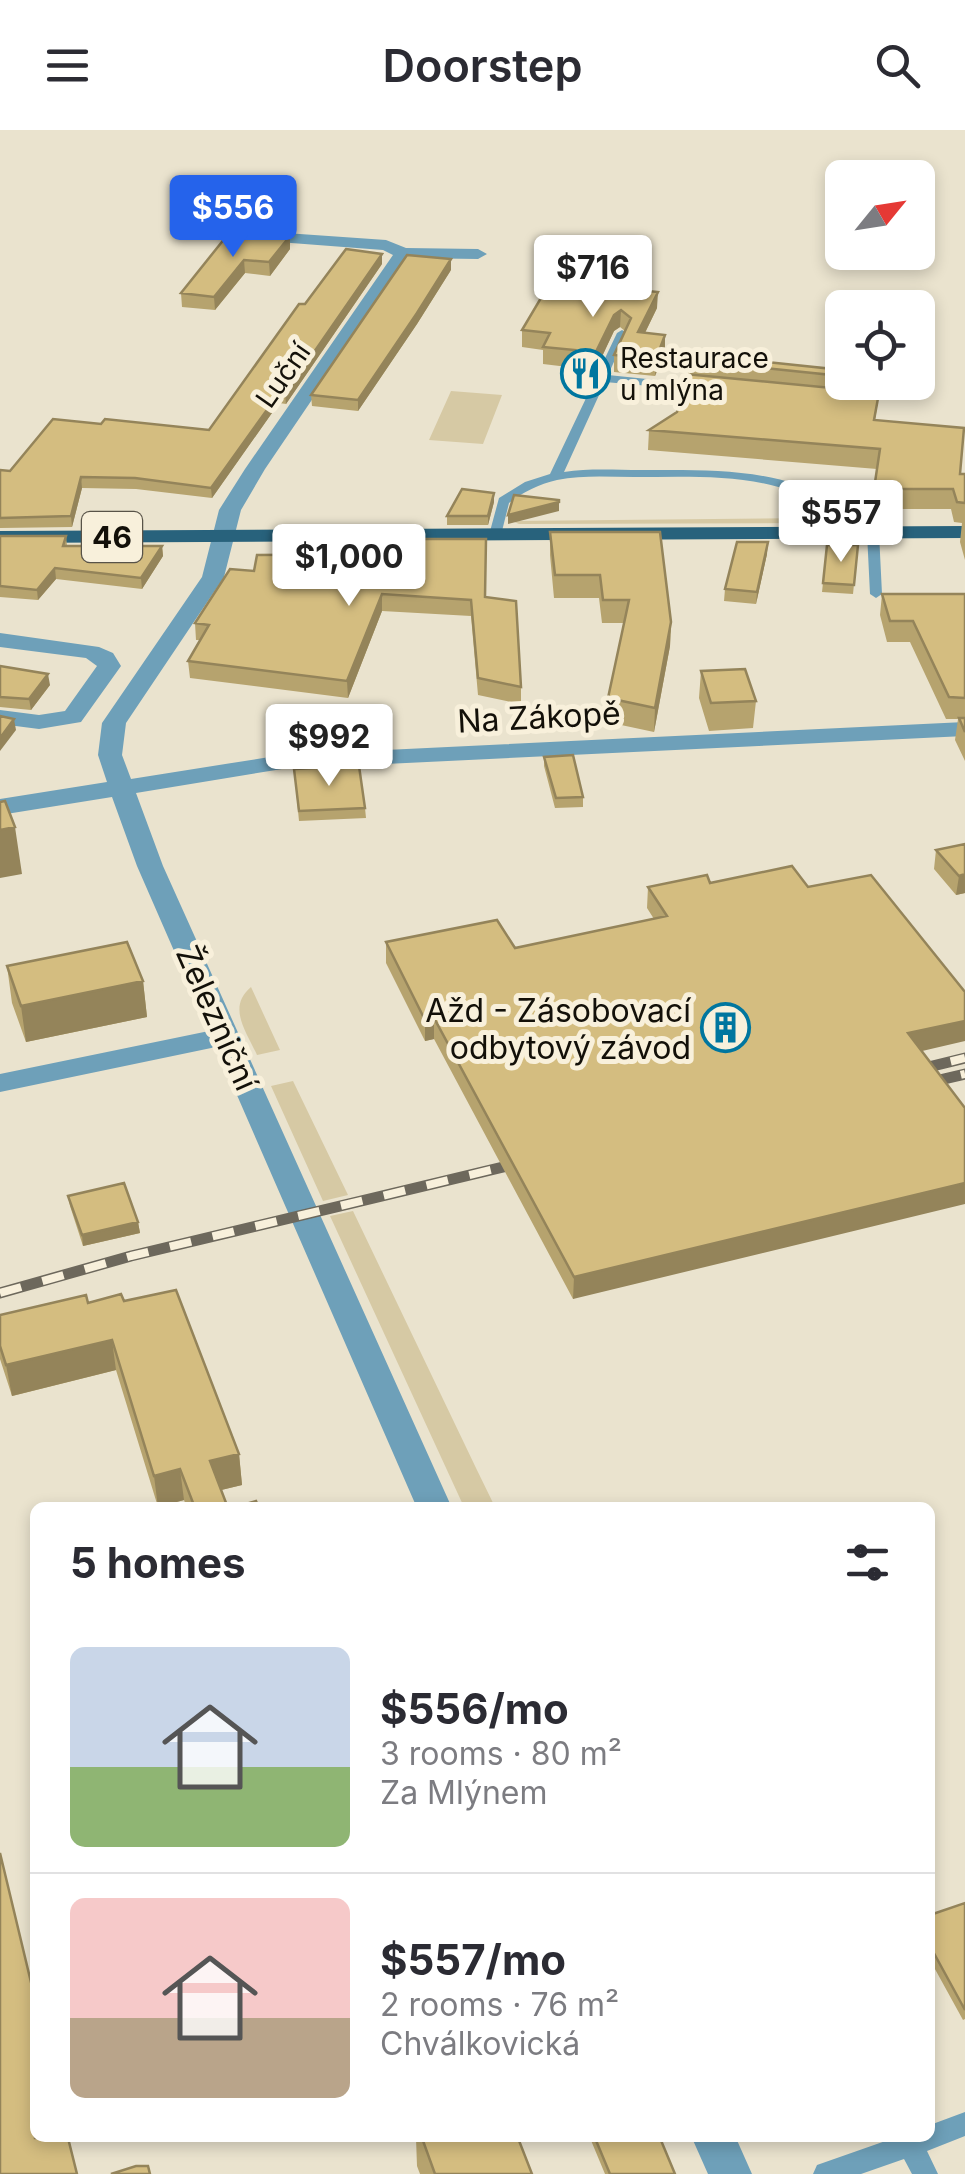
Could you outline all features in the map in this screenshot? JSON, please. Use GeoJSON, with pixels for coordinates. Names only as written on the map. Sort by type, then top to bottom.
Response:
{"type":"FeatureCollection","features":[{"type":"Feature","properties":{"kind":"main road","name":"46"},"geometry":{"type":"LineString","coordinates":[[0,538],[965,532]]}},
{"type":"Feature","properties":{"kind":"street"},"geometry":{"type":"LineString","coordinates":[[271,237],[386,246],[403,253],[478,254]]}},
{"type":"Feature","properties":{"kind":"street","name":"Luční"},"geometry":{"type":"LineString","coordinates":[[224,536],[232,506],[255,468],[403,253]]}},
{"type":"Feature","properties":{"kind":"street","name":"Železniční"},"geometry":{"type":"LineString","coordinates":[[224,536],[213,577],[114,723],[109,744],[120,787],[226,1036],[432,1502]]}},
{"type":"Feature","properties":{"kind":"street"},"geometry":{"type":"LineString","coordinates":[[0,640],[91,652],[104,658],[109,666],[72,717],[50,722],[0,717]]}},
{"type":"Feature","properties":{"kind":"street","name":"Na Zákopě"},"geometry":{"type":"LineString","coordinates":[[0,807],[282,762],[965,729]]}},
{"type":"Feature","properties":{"kind":"street"},"geometry":{"type":"LineString","coordinates":[[0,1084],[226,1036]]}},
{"type":"Feature","properties":{"kind":"street"},"geometry":{"type":"LineString","coordinates":[[716,2142],[730,2174]]}},
{"type":"Feature","properties":{"kind":"lane"},"geometry":{"type":"LineString","coordinates":[[556,475],[622,333]]}},
{"type":"Feature","properties":{"kind":"lane"},"geometry":{"type":"LineString","coordinates":[[601,378],[712,389]]}},
{"type":"Feature","properties":{"kind":"lane"},"geometry":{"type":"LineString","coordinates":[[495,535],[502,501],[556,475],[777,481],[822,499],[836,533]]}},
{"type":"Feature","properties":{"kind":"lane"},"geometry":{"type":"LineString","coordinates":[[873,533],[876,594]]}},
{"type":"Feature","properties":{"kind":"lane"},"geometry":{"type":"LineString","coordinates":[[935,2134],[965,2124]]}},
{"type":"Feature","properties":{"kind":"lane"},"geometry":{"type":"LineString","coordinates":[[826,2174],[911,2142]]}},
{"type":"Feature","properties":{"kind":"lane"},"geometry":{"type":"LineString","coordinates":[[920,2142],[925,2174]]}},
{"type":"Feature","properties":{"kind":"shaded area"},"geometry":{"type":"Polygon","coordinates":[[[451,391],[502,395],[483,444],[429,440],[451,391]]]}},
{"type":"Feature","properties":{"kind":"shaded area"},"geometry":{"type":"Polygon","coordinates":[[[815,518],[803,523],[512,521],[815,518]]]}},
{"type":"Feature","properties":{"kind":"shaded area"},"geometry":{"type":"Polygon","coordinates":[[[251,987],[280,1050],[257,1055],[244,1028],[240,1003],[251,987]]]}},
{"type":"Feature","properties":{"kind":"shaded area"},"geometry":{"type":"Polygon","coordinates":[[[293,1081],[348,1195],[323,1201],[271,1086],[293,1081]]]}},
{"type":"Feature","properties":{"kind":"shaded area"},"geometry":{"type":"Polygon","coordinates":[[[353,1211],[493,1502],[462,1502],[330,1216],[353,1211]]]}},
{"type":"Feature","properties":{"kind":"building"},"geometry":{"type":"Polygon","coordinates":[[[237,231],[290,236],[269,262],[244,260],[214,297],[181,293],[225,238],[231,239],[237,231]]]}},
{"type":"Feature","properties":{"kind":"building"},"geometry":{"type":"Polygon","coordinates":[[[346,249],[382,254],[285,394],[279,393],[211,488],[135,478],[81,477],[71,516],[0,518],[0,470],[10,471],[53,419],[101,424],[105,419],[209,430],[299,304],[305,304],[346,249]]]}},
{"type":"Feature","properties":{"kind":"building"},"geometry":{"type":"Polygon","coordinates":[[[407,255],[451,259],[358,400],[311,395],[407,255]]]}},
{"type":"Feature","properties":{"kind":"building"},"geometry":{"type":"Polygon","coordinates":[[[551,281],[658,292],[638,332],[665,335],[656,359],[614,355],[631,318],[621,310],[614,315],[589,366],[568,364],[575,350],[543,347],[550,333],[522,330],[551,281]]]}},
{"type":"Feature","properties":{"kind":"building"},"geometry":{"type":"Polygon","coordinates":[[[690,354],[825,368],[825,374],[688,360],[690,354]]]}},
{"type":"Feature","properties":{"kind":"building"},"geometry":{"type":"Polygon","coordinates":[[[685,374],[825,387],[825,400],[878,400],[874,420],[964,428],[960,474],[965,474],[965,503],[957,502],[953,489],[874,489],[880,449],[649,430],[677,412],[685,374]]]}},
{"type":"Feature","properties":{"kind":"building"},"geometry":{"type":"Polygon","coordinates":[[[462,489],[494,493],[488,516],[447,516],[462,489]]]}},
{"type":"Feature","properties":{"kind":"building"},"geometry":{"type":"Polygon","coordinates":[[[514,495],[559,500],[559,502],[508,515],[514,495]]]}},
{"type":"Feature","properties":{"kind":"building"},"geometry":{"type":"Polygon","coordinates":[[[550,532],[660,532],[671,622],[655,708],[608,698],[629,600],[603,600],[600,575],[555,575],[550,532]]]}},
{"type":"Feature","properties":{"kind":"building"},"geometry":{"type":"Polygon","coordinates":[[[0,536],[66,536],[63,546],[162,546],[141,578],[55,568],[37,590],[0,586],[0,536]]]}},
{"type":"Feature","properties":{"kind":"building"},"geometry":{"type":"Polygon","coordinates":[[[411,539],[486,539],[485,597],[516,601],[521,687],[478,678],[471,600],[382,594],[347,681],[188,661],[209,625],[195,623],[230,569],[254,571],[257,555],[411,554],[411,539]]]}},
{"type":"Feature","properties":{"kind":"building"},"geometry":{"type":"Polygon","coordinates":[[[737,542],[768,542],[757,592],[725,589],[737,542]]]}},
{"type":"Feature","properties":{"kind":"building"},"geometry":{"type":"Polygon","coordinates":[[[827,545],[858,545],[854,585],[823,583],[827,545]]]}},
{"type":"Feature","properties":{"kind":"building"},"geometry":{"type":"Polygon","coordinates":[[[882,594],[965,594],[965,698],[949,697],[913,621],[890,621],[882,594]]]}},
{"type":"Feature","properties":{"kind":"building"},"geometry":{"type":"Polygon","coordinates":[[[0,666],[48,674],[29,699],[0,697],[0,666]]]}},
{"type":"Feature","properties":{"kind":"building"},"geometry":{"type":"Polygon","coordinates":[[[745,669],[756,701],[711,703],[701,671],[745,669]]]}},
{"type":"Feature","properties":{"kind":"building"},"geometry":{"type":"Polygon","coordinates":[[[0,716],[14,719],[0,738],[0,716]]]}},
{"type":"Feature","properties":{"kind":"building"},"geometry":{"type":"Polygon","coordinates":[[[573,755],[583,797],[556,798],[544,757],[573,755]]]}},
{"type":"Feature","properties":{"kind":"building"},"geometry":{"type":"Polygon","coordinates":[[[359,766],[365,808],[299,811],[294,769],[359,766]]]}},
{"type":"Feature","properties":{"kind":"building"},"geometry":{"type":"Polygon","coordinates":[[[5,801],[15,827],[0,830],[0,802],[5,801]]]}},
{"type":"Feature","properties":{"kind":"building"},"geometry":{"type":"Polygon","coordinates":[[[965,844],[965,874],[959,876],[936,850],[965,844]]]}},
{"type":"Feature","properties":{"kind":"building"},"geometry":{"type":"Polygon","coordinates":[[[792,866],[808,887],[871,875],[965,992],[965,1021],[908,1033],[965,1108],[965,1183],[574,1277],[434,1018],[425,1020],[386,942],[497,920],[515,948],[667,916],[648,887],[707,875],[710,883],[792,866]]]}},
{"type":"Feature","properties":{"kind":"building"},"geometry":{"type":"Polygon","coordinates":[[[127,942],[143,981],[21,1006],[7,966],[127,942]]]}},
{"type":"Feature","properties":{"kind":"building"},"geometry":{"type":"Polygon","coordinates":[[[124,1183],[138,1222],[82,1235],[68,1196],[124,1183]]]}},
{"type":"Feature","properties":{"kind":"building"},"geometry":{"type":"Polygon","coordinates":[[[176,1290],[239,1454],[210,1461],[226,1502],[193,1502],[180,1469],[154,1476],[112,1340],[6,1365],[0,1346],[0,1315],[86,1295],[88,1303],[121,1294],[124,1301],[176,1290]]]}},
{"type":"Feature","properties":{"kind":"building"},"geometry":{"type":"Polygon","coordinates":[[[0,1853],[30,1978],[30,2142],[69,2142],[77,2174],[0,2174],[0,1853]]]}},
{"type":"Feature","properties":{"kind":"building"},"geometry":{"type":"Polygon","coordinates":[[[965,1903],[965,2010],[935,1955],[935,1913],[965,1903]]]}},
{"type":"Feature","properties":{"kind":"building"},"geometry":{"type":"Polygon","coordinates":[[[423,2142],[520,2142],[532,2174],[435,2174],[423,2142]]]}},
{"type":"Feature","properties":{"kind":"building"},"geometry":{"type":"Polygon","coordinates":[[[597,2142],[662,2142],[675,2174],[610,2174],[597,2142]]]}},
{"type":"Feature","properties":{"kind":"building"},"geometry":{"type":"Polygon","coordinates":[[[148,2166],[150,2174],[111,2174],[148,2166]]]}},
{"type":"Feature","properties":{"kind":"railway"},"geometry":{"type":"LineString","coordinates":[[908,1072],[965,1058]]}},
{"type":"Feature","properties":{"kind":"railway"},"geometry":{"type":"LineString","coordinates":[[918,1085],[965,1074]]}},
{"type":"Feature","properties":{"kind":"railway"},"geometry":{"type":"LineString","coordinates":[[0,1293],[131,1256],[528,1161]]}},
{"type":"Feature","properties":{"kind":"place","name":"Restaurace u mlýna"},"geometry":{"type":"Point","coordinates":[585,374]}},
{"type":"Feature","properties":{"kind":"place","name":"Ažd - Zásobovací odbytový závod"},"geometry":{"type":"Point","coordinates":[726,1028]}}]}
